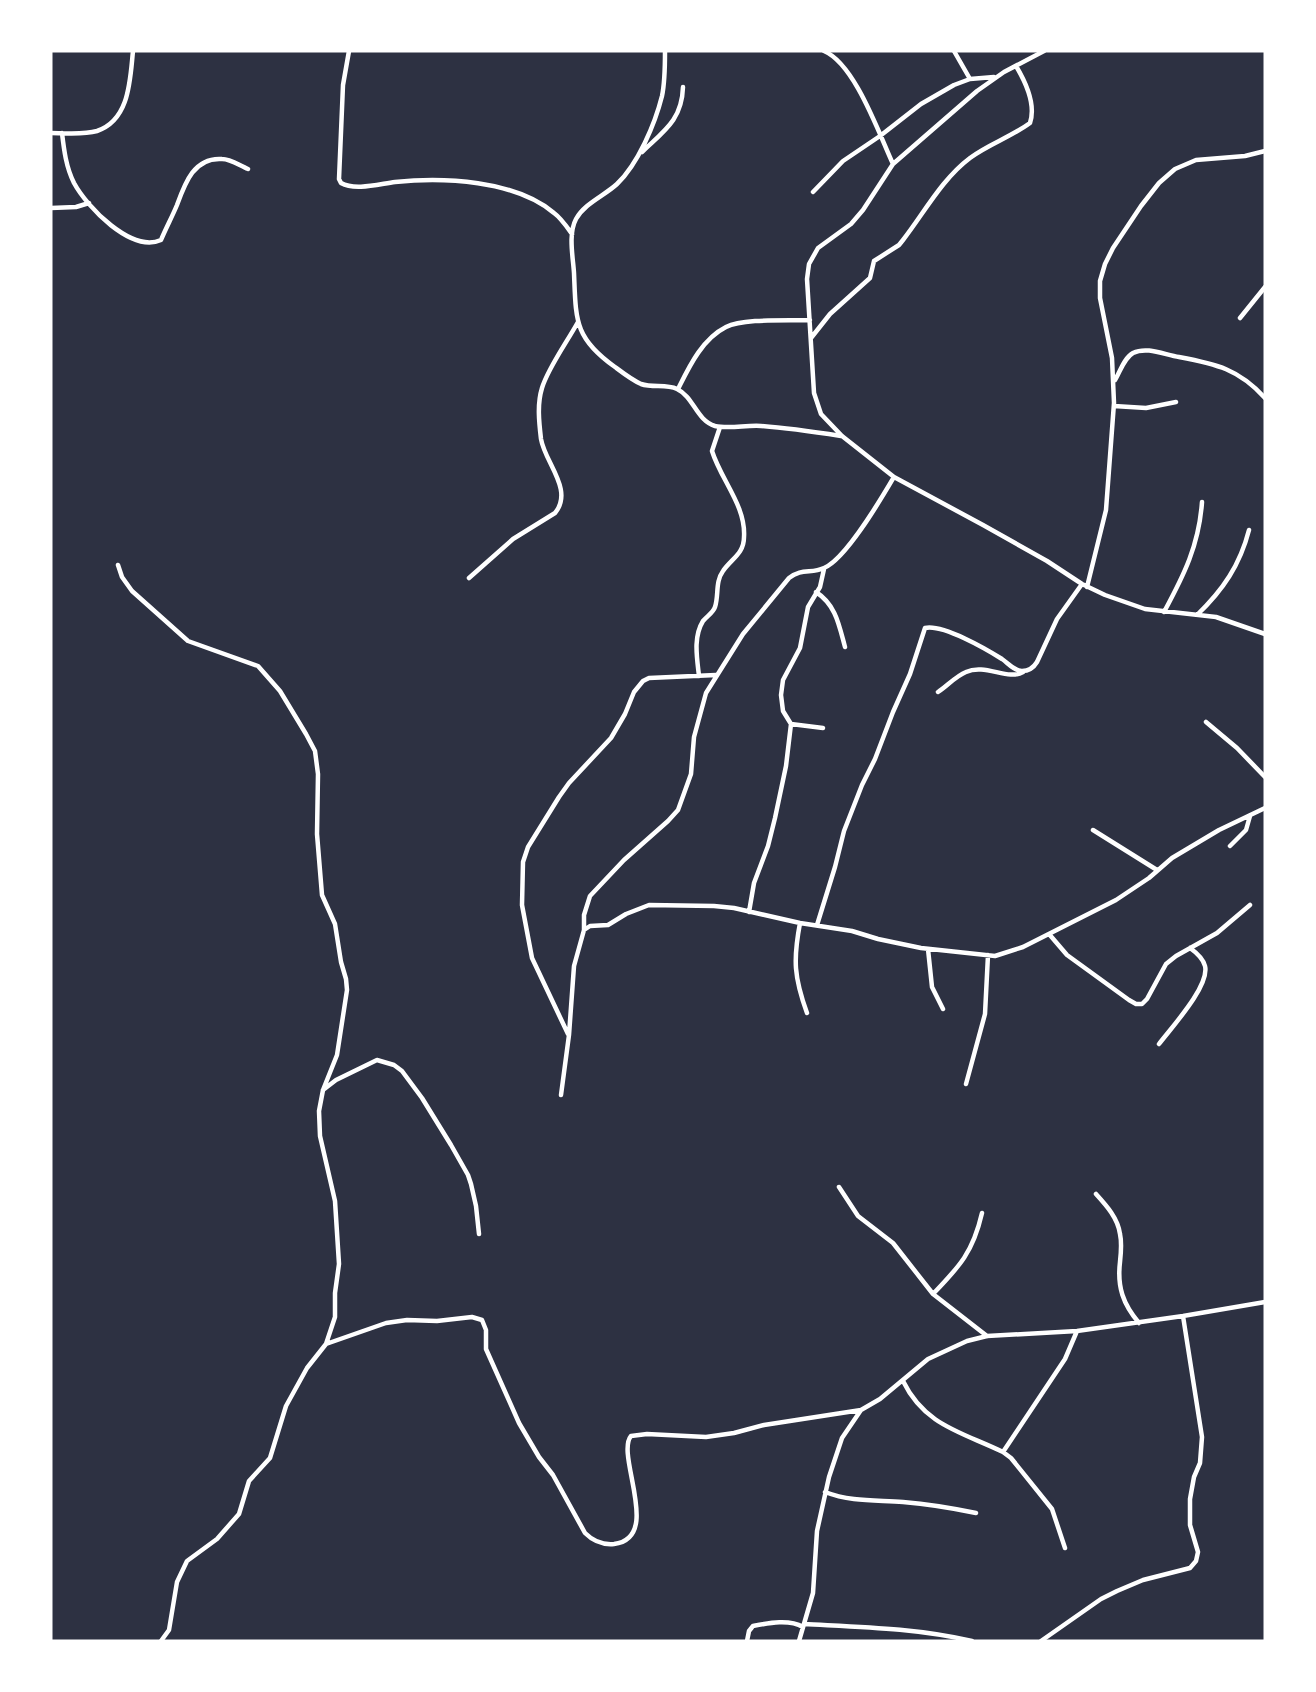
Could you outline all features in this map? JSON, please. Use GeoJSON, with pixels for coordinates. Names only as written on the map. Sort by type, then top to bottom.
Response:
{"type":"FeatureCollection","features":[{"type":"Feature","properties":{"kind":"street"},"geometry":{"type":"LineString","coordinates":[[51,133],[98,131],[118,117],[128,87],[132,51]]}},
{"type":"Feature","properties":{"kind":"street"},"geometry":{"type":"LineString","coordinates":[[349,51],[343,85],[339,179],[341,183],[349,186],[368,186],[398,182],[465,181],[498,186],[555,213],[572,234]]}},
{"type":"Feature","properties":{"kind":"street"},"geometry":{"type":"LineString","coordinates":[[640,153],[662,94],[664,51]]}},
{"type":"Feature","properties":{"kind":"street"},"geometry":{"type":"LineString","coordinates":[[824,51],[836,60],[859,89],[893,164]]}},
{"type":"Feature","properties":{"kind":"street"},"geometry":{"type":"LineString","coordinates":[[954,51],[970,79]]}},
{"type":"Feature","properties":{"kind":"street"},"geometry":{"type":"LineString","coordinates":[[1044,51],[997,77],[957,107],[893,164],[863,210],[851,224],[818,248],[809,264],[807,279],[814,393],[821,414],[842,436],[894,477],[1047,561],[1085,585],[1120,602],[1164,612],[1216,617],[1265,634]]}},
{"type":"Feature","properties":{"kind":"street"},"geometry":{"type":"LineString","coordinates":[[811,338],[830,314],[870,278],[874,261],[899,245],[955,172],[990,144],[1030,123],[1032,111],[1030,101],[1016,66]]}},
{"type":"Feature","properties":{"kind":"street"},"geometry":{"type":"LineString","coordinates":[[813,192],[843,161],[921,104],[954,85],[970,79],[997,77]]}},
{"type":"Feature","properties":{"kind":"street"},"geometry":{"type":"LineString","coordinates":[[684,87],[681,107],[669,126],[640,153],[617,183],[580,213],[574,222],[572,234],[580,330],[591,348],[624,374],[645,385],[678,389],[686,395],[700,417],[710,424],[720,427],[758,426],[842,436]]}},
{"type":"Feature","properties":{"kind":"street"},"geometry":{"type":"LineString","coordinates":[[62,133],[66,160],[73,182],[89,203],[116,230],[143,242],[155,243],[161,240],[181,190],[192,172],[201,163],[209,159],[225,159],[248,169]]}},
{"type":"Feature","properties":{"kind":"street"},"geometry":{"type":"LineString","coordinates":[[938,692],[966,672],[986,669],[1015,675],[1033,667],[1057,619],[1085,585],[1106,510],[1114,382],[1112,358],[1100,298],[1100,281],[1113,248],[1147,198],[1175,169],[1196,160],[1245,156],[1265,151]]}},
{"type":"Feature","properties":{"kind":"street"},"geometry":{"type":"LineString","coordinates":[[51,208],[76,207],[89,203]]}},
{"type":"Feature","properties":{"kind":"street"},"geometry":{"type":"LineString","coordinates":[[1240,318],[1265,287]]}},
{"type":"Feature","properties":{"kind":"street"},"geometry":{"type":"LineString","coordinates":[[678,389],[699,351],[727,327],[756,322],[810,320]]}},
{"type":"Feature","properties":{"kind":"street"},"geometry":{"type":"LineString","coordinates":[[468,578],[513,540],[555,513],[560,507],[562,493],[560,483],[542,443],[539,400],[543,386],[578,321]]}},
{"type":"Feature","properties":{"kind":"street"},"geometry":{"type":"LineString","coordinates":[[1114,382],[1128,357],[1132,354],[1152,351],[1221,366],[1253,385],[1265,398]]}},
{"type":"Feature","properties":{"kind":"street"},"geometry":{"type":"LineString","coordinates":[[1114,406],[1146,408],[1176,402]]}},
{"type":"Feature","properties":{"kind":"street"},"geometry":{"type":"LineString","coordinates":[[699,676],[696,651],[702,623],[714,609],[718,581],[722,572],[739,554],[744,538],[744,525],[737,504],[712,451],[720,427]]}},
{"type":"Feature","properties":{"kind":"street"},"geometry":{"type":"LineString","coordinates":[[561,1095],[569,1035],[574,966],[590,896],[624,860],[678,810],[691,774],[694,737],[706,693],[743,634],[789,578],[796,573],[824,568],[831,564],[853,540],[894,477]]}},
{"type":"Feature","properties":{"kind":"street"},"geometry":{"type":"LineString","coordinates":[[1164,612],[1192,557],[1200,527],[1202,502]]}},
{"type":"Feature","properties":{"kind":"street"},"geometry":{"type":"LineString","coordinates":[[1197,615],[1215,598],[1238,565],[1249,530]]}},
{"type":"Feature","properties":{"kind":"street"},"geometry":{"type":"LineString","coordinates":[[118,565],[122,577],[132,591],[188,641],[258,666],[280,691],[315,751],[318,774],[317,834],[322,895],[335,924],[346,979],[337,1055],[323,1090],[319,1125],[334,1189],[339,1264],[335,1284],[335,1317],[326,1344],[307,1368],[285,1406],[270,1458],[249,1481],[239,1514],[217,1539],[187,1561],[177,1582],[169,1630],[160,1641]]}},
{"type":"Feature","properties":{"kind":"street"},"geometry":{"type":"LineString","coordinates":[[749,912],[754,883],[768,846],[786,766],[791,724],[783,711],[781,694],[783,680],[800,648],[808,607],[820,587],[824,568]]}},
{"type":"Feature","properties":{"kind":"street"},"geometry":{"type":"LineString","coordinates":[[816,592],[826,598],[832,606],[845,646]]}},
{"type":"Feature","properties":{"kind":"street"},"geometry":{"type":"LineString","coordinates":[[817,925],[844,831],[910,674],[925,628],[939,629],[959,637],[1001,658],[1014,669],[1026,670]]}},
{"type":"Feature","properties":{"kind":"street"},"geometry":{"type":"LineString","coordinates":[[569,1035],[542,981],[532,958],[528,941],[522,905],[523,862],[528,847],[569,783],[616,730],[634,692],[643,681],[649,678],[716,675]]}},
{"type":"Feature","properties":{"kind":"street"},"geometry":{"type":"LineString","coordinates":[[1206,722],[1237,748],[1265,777]]}},
{"type":"Feature","properties":{"kind":"street"},"geometry":{"type":"LineString","coordinates":[[791,724],[823,728]]}},
{"type":"Feature","properties":{"kind":"street"},"geometry":{"type":"LineString","coordinates":[[584,930],[590,926],[608,925],[626,914],[649,905],[714,906],[852,931],[928,949],[995,956],[1023,947],[1116,900],[1200,841],[1265,807]]}},
{"type":"Feature","properties":{"kind":"street"},"geometry":{"type":"LineString","coordinates":[[1230,846],[1246,830],[1250,816]]}},
{"type":"Feature","properties":{"kind":"street"},"geometry":{"type":"LineString","coordinates":[[1093,830],[1157,870]]}},
{"type":"Feature","properties":{"kind":"street"},"geometry":{"type":"LineString","coordinates":[[1049,934],[1067,955],[1136,1004],[1142,1004],[1166,964],[1217,933],[1250,905]]}},
{"type":"Feature","properties":{"kind":"street"},"geometry":{"type":"LineString","coordinates":[[800,923],[794,963],[800,994],[807,1013]]}},
{"type":"Feature","properties":{"kind":"street"},"geometry":{"type":"LineString","coordinates":[[1159,1044],[1204,980],[1204,963],[1200,956],[1190,948]]}},
{"type":"Feature","properties":{"kind":"street"},"geometry":{"type":"LineString","coordinates":[[928,949],[932,987],[943,1009]]}},
{"type":"Feature","properties":{"kind":"street"},"geometry":{"type":"LineString","coordinates":[[966,1084],[985,1014],[988,955]]}},
{"type":"Feature","properties":{"kind":"street"},"geometry":{"type":"LineString","coordinates":[[323,1090],[336,1080],[378,1060],[394,1065],[402,1071],[422,1098],[468,1175],[476,1206],[479,1234]]}},
{"type":"Feature","properties":{"kind":"street"},"geometry":{"type":"LineString","coordinates":[[839,1187],[858,1215],[892,1243],[933,1294],[987,1336]]}},
{"type":"Feature","properties":{"kind":"street"},"geometry":{"type":"LineString","coordinates":[[1096,1194],[1114,1218],[1120,1233],[1118,1275],[1121,1295],[1127,1308],[1139,1323]]}},
{"type":"Feature","properties":{"kind":"street"},"geometry":{"type":"LineString","coordinates":[[933,1294],[953,1274],[970,1251],[976,1238],[981,1213]]}},
{"type":"Feature","properties":{"kind":"street"},"geometry":{"type":"LineString","coordinates":[[799,1641],[813,1593],[817,1531],[838,1446],[848,1426],[861,1410],[880,1399],[928,1359],[967,1341],[987,1336],[1077,1331],[1265,1302]]}},
{"type":"Feature","properties":{"kind":"street"},"geometry":{"type":"LineString","coordinates":[[1041,1641],[1117,1590],[1143,1580],[1190,1568],[1196,1560],[1198,1552],[1190,1525],[1190,1499],[1194,1477],[1200,1463],[1203,1437],[1184,1316]]}},
{"type":"Feature","properties":{"kind":"street"},"geometry":{"type":"LineString","coordinates":[[326,1344],[386,1323],[472,1317],[482,1320],[486,1330],[486,1349],[519,1423],[539,1457],[553,1475],[585,1533],[591,1540],[605,1544],[624,1541],[635,1524],[636,1496],[626,1445],[632,1436],[647,1434],[706,1437],[764,1425],[861,1410]]}},
{"type":"Feature","properties":{"kind":"street"},"geometry":{"type":"LineString","coordinates":[[1003,1452],[1065,1359],[1077,1331]]}},
{"type":"Feature","properties":{"kind":"street"},"geometry":{"type":"LineString","coordinates":[[903,1381],[916,1403],[935,1420],[1011,1458],[1052,1509],[1065,1548]]}},
{"type":"Feature","properties":{"kind":"street"},"geometry":{"type":"LineString","coordinates":[[825,1492],[840,1498],[924,1504],[976,1513]]}},
{"type":"Feature","properties":{"kind":"street"},"geometry":{"type":"LineString","coordinates":[[747,1641],[749,1631],[753,1626],[782,1622],[917,1630],[972,1641]]}}]}
